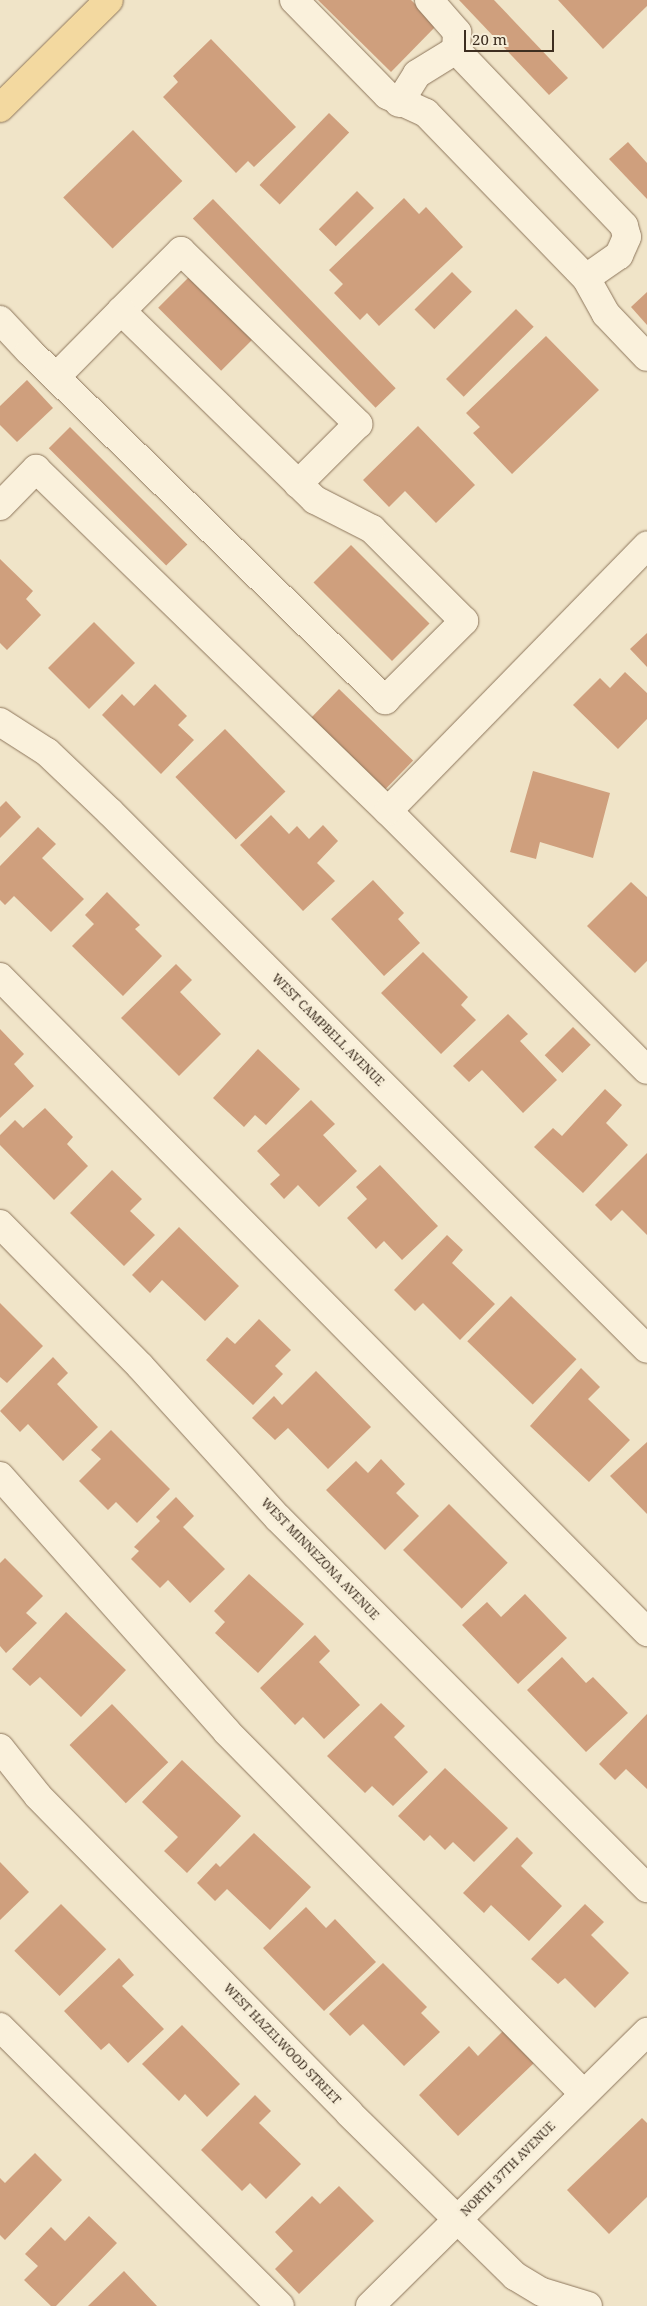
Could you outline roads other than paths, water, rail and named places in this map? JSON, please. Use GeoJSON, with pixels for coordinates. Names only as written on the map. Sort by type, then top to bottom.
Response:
{"type":"FeatureCollection","features":[{"type":"Feature","properties":{"kind":"main road"},"geometry":{"type":"LineString","coordinates":[[0,108],[109,0]]}},
{"type":"Feature","properties":{"kind":"street"},"geometry":{"type":"LineString","coordinates":[[294,0],[387,95],[399,103],[426,113],[586,278],[606,314],[647,357]]}},
{"type":"Feature","properties":{"kind":"street"},"geometry":{"type":"LineString","coordinates":[[429,0],[457,32],[456,50],[624,226],[627,238],[619,255],[586,278]]}},
{"type":"Feature","properties":{"kind":"street"},"geometry":{"type":"LineString","coordinates":[[399,103],[417,74],[456,50]]}},
{"type":"Feature","properties":{"kind":"street"},"geometry":{"type":"LineString","coordinates":[[56,377],[181,251],[358,424],[298,484]]}},
{"type":"Feature","properties":{"kind":"street"},"geometry":{"type":"LineString","coordinates":[[0,320],[385,700],[464,621],[372,529],[315,500],[121,311]]}},
{"type":"Feature","properties":{"kind":"street"},"geometry":{"type":"LineString","coordinates":[[0,506],[36,469],[388,811],[647,1070]]}},
{"type":"Feature","properties":{"kind":"street"},"geometry":{"type":"LineString","coordinates":[[388,811],[647,546]]}},
{"type":"Feature","properties":{"kind":"street","name":"WEST CAMPBELL AVENUE"},"geometry":{"type":"LineString","coordinates":[[0,722],[47,752],[110,812],[647,1349]]}},
{"type":"Feature","properties":{"kind":"street"},"geometry":{"type":"LineString","coordinates":[[0,977],[647,1632]]}},
{"type":"Feature","properties":{"kind":"street","name":"WEST MINNEZONA AVENUE"},"geometry":{"type":"LineString","coordinates":[[0,1224],[140,1366],[278,1518],[647,1888]]}},
{"type":"Feature","properties":{"kind":"street"},"geometry":{"type":"LineString","coordinates":[[0,1476],[227,1732],[584,2094]]}},
{"type":"Feature","properties":{"kind":"street","name":"WEST HAZELWOOD STREET"},"geometry":{"type":"LineString","coordinates":[[0,1748],[38,1796],[457,2220],[515,2276],[542,2292],[588,2306]]}},
{"type":"Feature","properties":{"kind":"street"},"geometry":{"type":"LineString","coordinates":[[0,2027],[280,2306]]}},
{"type":"Feature","properties":{"kind":"street","name":"NORTH 37TH AVENUE"},"geometry":{"type":"LineString","coordinates":[[370,2306],[647,2032]]}}]}
